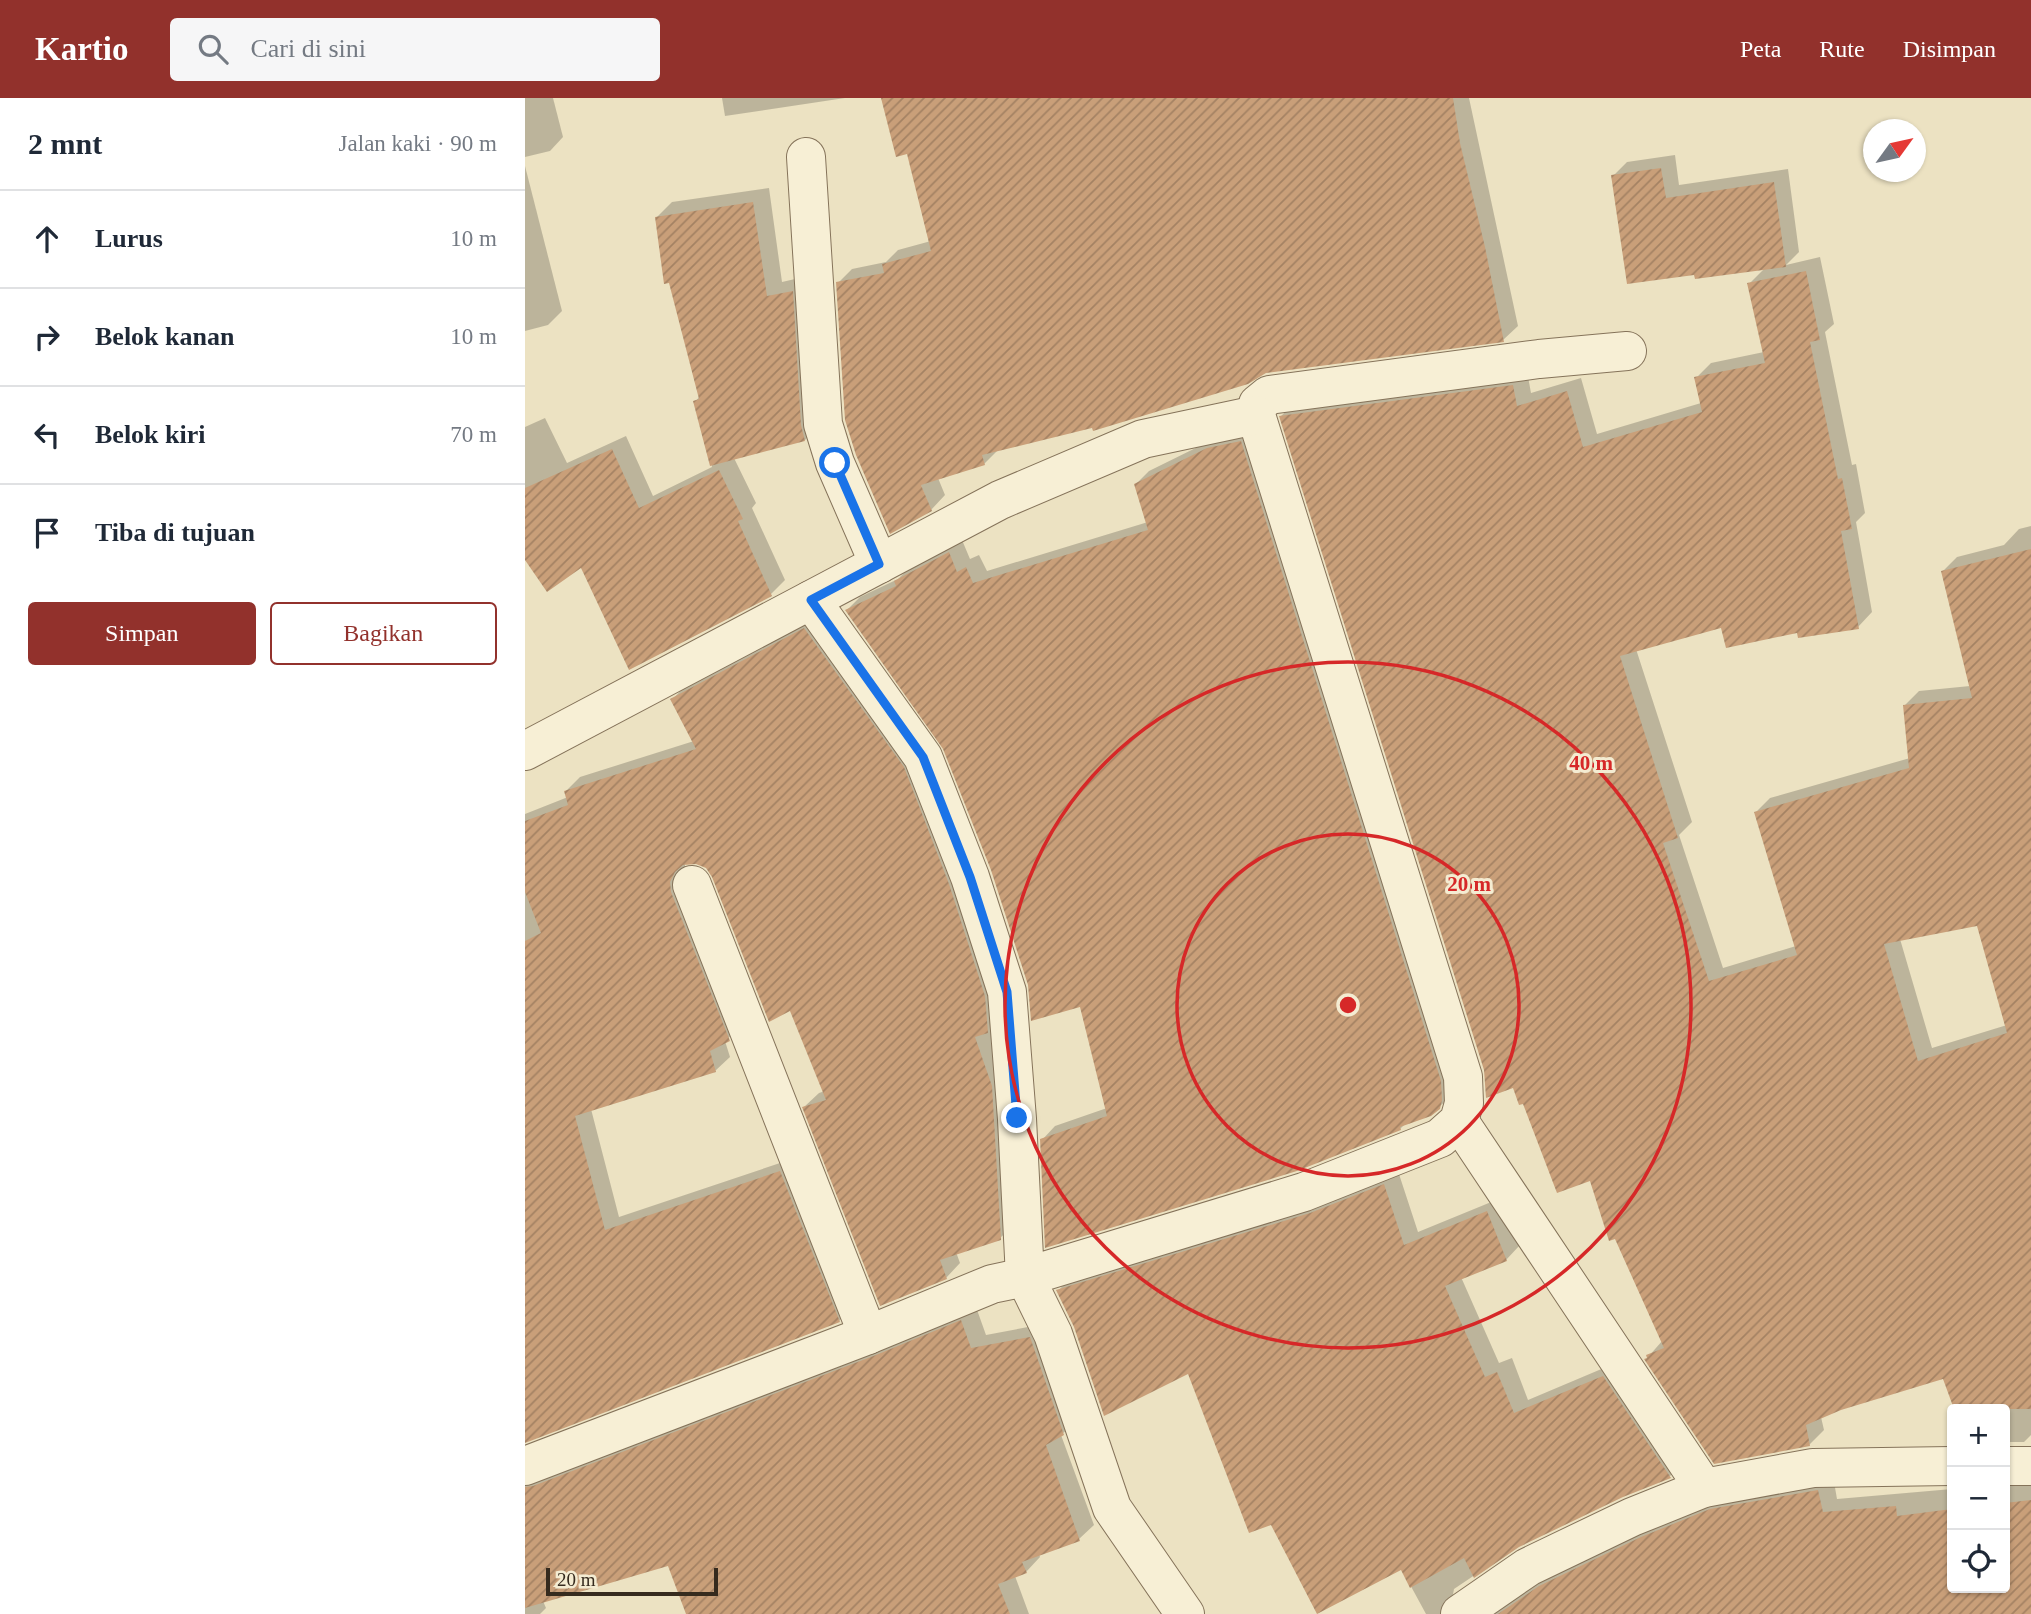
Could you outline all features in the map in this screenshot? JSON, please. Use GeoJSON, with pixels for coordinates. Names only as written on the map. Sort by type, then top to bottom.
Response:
{"type":"FeatureCollection","features":[{"type":"Feature","properties":{"kind":"street"},"geometry":{"type":"LineString","coordinates":[[806,157],[823,424],[835,463],[879,564]]}},
{"type":"Feature","properties":{"kind":"street"},"geometry":{"type":"LineString","coordinates":[[525,1466],[868,1335],[992,1284],[1025,1277],[1304,1192],[1440,1138],[1458,1121],[1464,1103],[1463,1077],[1256,415],[1258,404],[1269,395],[1539,359],[1626,351]]}},
{"type":"Feature","properties":{"kind":"street"},"geometry":{"type":"LineString","coordinates":[[525,751],[1000,500],[1143,439],[1256,415]]}},
{"type":"Feature","properties":{"kind":"street"},"geometry":{"type":"LineString","coordinates":[[811,600],[923,757],[974,890],[1007,992],[1025,1277],[1053,1334],[1112,1508],[1185,1614]]}},
{"type":"Feature","properties":{"kind":"street"},"geometry":{"type":"LineString","coordinates":[[692,885],[868,1335]]}},
{"type":"Feature","properties":{"kind":"street"},"geometry":{"type":"LineString","coordinates":[[1458,1121],[1705,1488]]}},
{"type":"Feature","properties":{"kind":"street"},"geometry":{"type":"LineString","coordinates":[[1460,1614],[1528,1567],[1632,1517],[1705,1488],[1814,1468],[1947,1466]]}},
{"type":"Feature","properties":{"kind":"street"},"geometry":{"type":"LineString","coordinates":[[2010,1466],[2031,1466]]}},
{"type":"Feature","properties":{"kind":"building"},"geometry":{"type":"Polygon","coordinates":[[[881,98],[1453,98],[1460,143],[1504,342],[1266,373],[1248,384],[1093,431],[1092,428],[982,455],[985,465],[921,485],[932,511],[890,534],[856,455],[845,420],[836,282],[884,273],[882,264],[931,251],[907,154],[896,157],[881,98]]]}},
{"type":"Feature","properties":{"kind":"building"},"geometry":{"type":"Polygon","coordinates":[[[1661,168],[1666,198],[1774,182],[1786,267],[1695,279],[1694,275],[1627,284],[1611,175],[1661,168]]]}},
{"type":"Feature","properties":{"kind":"building"},"geometry":{"type":"Polygon","coordinates":[[[753,202],[767,296],[793,291],[801,425],[805,441],[710,466],[693,401],[699,399],[669,283],[664,284],[655,217],[753,202]]]}},
{"type":"Feature","properties":{"kind":"building"},"geometry":{"type":"Polygon","coordinates":[[[1806,271],[1820,340],[1810,342],[1838,479],[1842,478],[1852,529],[1841,531],[1859,629],[1798,638],[1797,633],[1726,648],[1721,628],[1620,656],[1678,838],[1663,843],[1709,981],[1797,955],[1754,812],[1909,768],[1903,705],[1972,698],[1941,571],[2031,549],[2031,1409],[2010,1409],[2010,1404],[1952,1404],[1943,1379],[1841,1410],[1806,1425],[1810,1446],[1714,1464],[1644,1359],[1647,1358],[1646,1355],[1664,1348],[1615,1239],[1609,1241],[1590,1181],[1557,1193],[1523,1104],[1519,1105],[1513,1088],[1486,1098],[1484,1070],[1279,416],[1513,385],[1517,406],[1567,391],[1583,447],[1702,412],[1694,377],[1765,363],[1747,283],[1806,271]],[[1977,926],[1884,944],[1918,1061],[2007,1033],[1977,926]]]}},
{"type":"Feature","properties":{"kind":"building"},"geometry":{"type":"Polygon","coordinates":[[[1241,441],[1441,1081],[1440,1109],[1431,1116],[1400,1127],[1401,1130],[1297,1171],[1045,1248],[1040,1139],[1107,1116],[1080,1007],[1031,1021],[1028,985],[991,870],[943,749],[845,610],[896,586],[894,581],[949,552],[957,572],[966,567],[973,583],[1148,530],[1134,484],[1207,448],[1241,441]]]}},
{"type":"Feature","properties":{"kind":"building"},"geometry":{"type":"Polygon","coordinates":[[[612,449],[639,508],[719,470],[743,519],[738,521],[772,596],[629,670],[581,568],[547,592],[525,560],[525,488],[612,449]]]}},
{"type":"Feature","properties":{"kind":"building"},"geometry":{"type":"Polygon","coordinates":[[[804,628],[904,767],[949,884],[985,996],[988,1033],[975,1037],[992,1086],[1001,1240],[940,1260],[947,1279],[880,1306],[802,1107],[826,1100],[790,1011],[769,1022],[712,877],[706,868],[696,864],[683,865],[675,872],[670,882],[671,892],[730,1041],[710,1051],[716,1072],[575,1116],[605,1230],[780,1171],[840,1322],[525,1443],[525,941],[541,933],[525,892],[525,821],[568,805],[564,791],[696,749],[670,699],[804,628]]]}},
{"type":"Feature","properties":{"kind":"building"},"geometry":{"type":"Polygon","coordinates":[[[1384,1184],[1404,1245],[1487,1211],[1507,1261],[1445,1286],[1485,1377],[1497,1372],[1514,1413],[1603,1376],[1671,1478],[1623,1497],[1519,1547],[1474,1578],[1464,1558],[1410,1588],[1401,1570],[1317,1614],[1271,1525],[1249,1533],[1188,1374],[1104,1416],[1074,1327],[1056,1290],[1310,1213],[1384,1184]]]}},
{"type":"Feature","properties":{"kind":"building"},"geometry":{"type":"Polygon","coordinates":[[[961,1320],[971,1348],[1030,1337],[1064,1435],[1046,1445],[1080,1541],[1022,1562],[1027,1573],[998,1584],[1010,1614],[686,1614],[668,1566],[525,1608],[525,1487],[876,1355],[961,1320]]]}},
{"type":"Feature","properties":{"kind":"building"},"geometry":{"type":"Polygon","coordinates":[[[1818,1490],[1823,1512],[1896,1506],[1897,1516],[1947,1510],[1947,1593],[2010,1593],[2010,1502],[2031,1500],[2031,1614],[1498,1614],[1539,1586],[1641,1537],[1710,1509],[1818,1490]]]}},
{"type":"Feature","properties":{"kind":"route"},"geometry":{"type":"LineString","coordinates":[[835,463],[879,564],[811,600],[923,757],[970,877],[1007,992],[1017,1118]]}}]}
